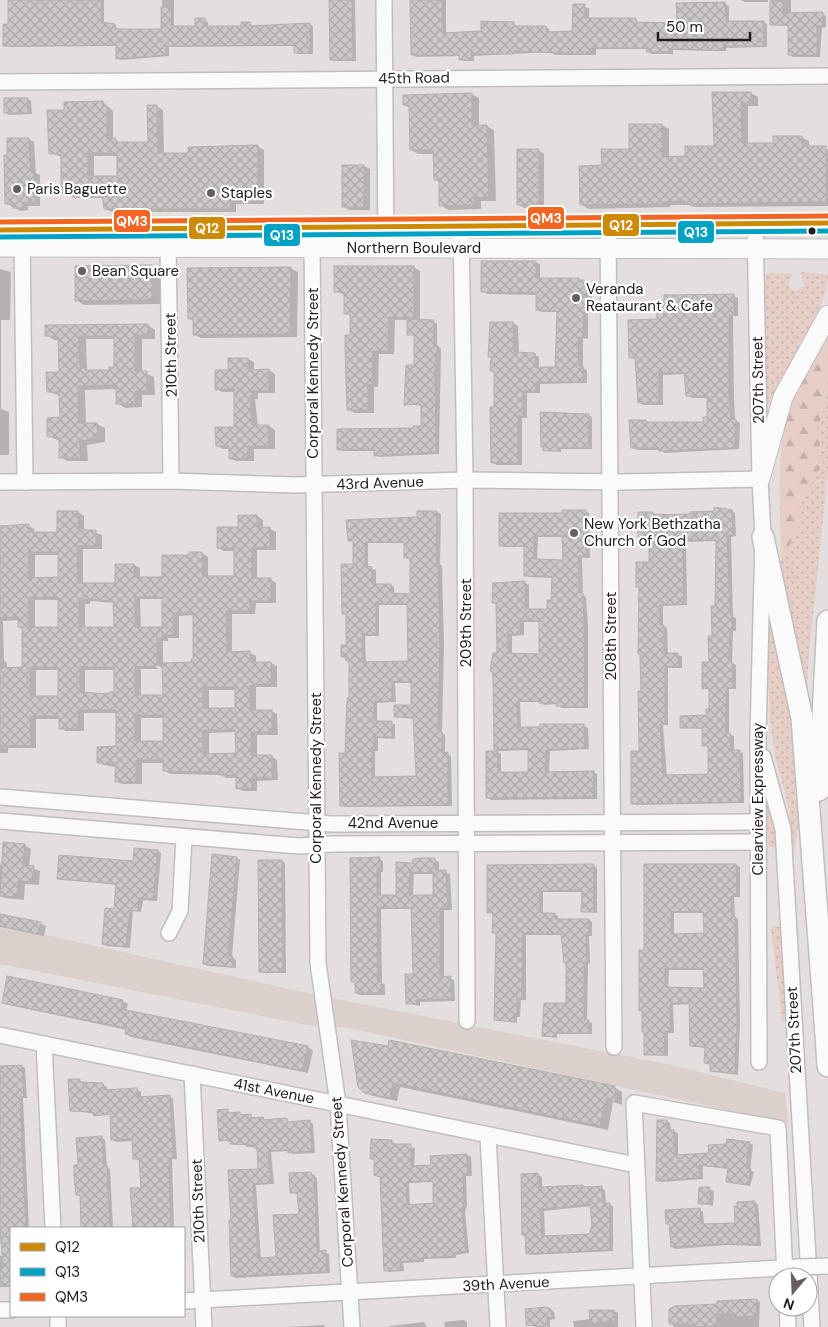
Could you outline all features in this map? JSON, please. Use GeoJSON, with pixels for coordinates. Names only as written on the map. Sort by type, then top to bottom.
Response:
{"type":"FeatureCollection","features":[{"type":"Feature","properties":{"kind":"highway"},"geometry":{"type":"LineString","coordinates":[[763,537],[802,718],[826,1033]]}},
{"type":"Feature","properties":{"kind":"highway"},"geometry":{"type":"LineString","coordinates":[[828,621],[819,791],[819,884],[828,1066]]}},
{"type":"Feature","properties":{"kind":"main road","name":"Northern Boulevard"},"geometry":{"type":"LineString","coordinates":[[0,247],[22,239],[168,229],[828,223]]}},
{"type":"Feature","properties":{"kind":"main road","name":"Northern Boulevard"},"geometry":{"type":"LineString","coordinates":[[0,230],[22,239],[168,248],[828,249]]}},
{"type":"Feature","properties":{"kind":"main road"},"geometry":{"type":"LineString","coordinates":[[760,479],[782,397],[828,316]]}},
{"type":"Feature","properties":{"kind":"street"},"geometry":{"type":"LineString","coordinates":[[384,0],[386,248]]}},
{"type":"Feature","properties":{"kind":"street","name":"45th Road"},"geometry":{"type":"LineString","coordinates":[[0,82],[828,76]]}},
{"type":"Feature","properties":{"kind":"street","name":"207th Street"},"geometry":{"type":"LineString","coordinates":[[755,224],[760,479],[763,537]]}},
{"type":"Feature","properties":{"kind":"street","name":"208th Street"},"geometry":{"type":"LineString","coordinates":[[608,225],[614,1047]]}},
{"type":"Feature","properties":{"kind":"street","name":"209th Street"},"geometry":{"type":"LineString","coordinates":[[460,226],[462,248],[465,480],[467,1021]]}},
{"type":"Feature","properties":{"kind":"street","name":"Corporal Kennedy Street"},"geometry":{"type":"LineString","coordinates":[[312,227],[318,962],[321,996],[338,1104],[352,1327]]}},
{"type":"Feature","properties":{"kind":"street","name":"210th Street"},"geometry":{"type":"LineString","coordinates":[[168,229],[171,481]]}},
{"type":"Feature","properties":{"kind":"street"},"geometry":{"type":"LineString","coordinates":[[22,239],[25,482]]}},
{"type":"Feature","properties":{"kind":"street","name":"43rd Avenue"},"geometry":{"type":"LineString","coordinates":[[0,482],[171,481],[314,484],[465,480],[610,482],[760,479]]}},
{"type":"Feature","properties":{"kind":"street","name":"Clearview Expressway"},"geometry":{"type":"LineString","coordinates":[[759,1062],[757,842],[763,537]]}},
{"type":"Feature","properties":{"kind":"street","name":"207th Street"},"geometry":{"type":"LineString","coordinates":[[758,736],[782,829],[812,1327]]}},
{"type":"Feature","properties":{"kind":"street","name":"42nd Avenue"},"geometry":{"type":"LineString","coordinates":[[0,797],[317,823],[758,822]]}},
{"type":"Feature","properties":{"kind":"street","name":"42nd Avenue"},"geometry":{"type":"LineString","coordinates":[[0,821],[184,838],[317,845],[757,842]]}},
{"type":"Feature","properties":{"kind":"street"},"geometry":{"type":"LineString","coordinates":[[169,933],[180,911],[184,838]]}},
{"type":"Feature","properties":{"kind":"street","name":"41st Avenue"},"geometry":{"type":"LineString","coordinates":[[0,1035],[636,1165]]}},
{"type":"Feature","properties":{"kind":"street"},"geometry":{"type":"LineString","coordinates":[[44,1044],[53,1227]]}},
{"type":"Feature","properties":{"kind":"street","name":"210th Street"},"geometry":{"type":"LineString","coordinates":[[192,1074],[204,1327]]}},
{"type":"Feature","properties":{"kind":"street"},"geometry":{"type":"LineString","coordinates":[[644,1327],[634,1103],[778,1128],[785,1267]]}},
{"type":"Feature","properties":{"kind":"street"},"geometry":{"type":"LineString","coordinates":[[488,1136],[498,1327]]}},
{"type":"Feature","properties":{"kind":"street","name":"39th Avenue"},"geometry":{"type":"LineString","coordinates":[[800,1267],[828,1266]]}},
{"type":"Feature","properties":{"kind":"street","name":"39th Avenue"},"geometry":{"type":"LineString","coordinates":[[185,1301],[496,1284],[768,1273]]}},
{"type":"Feature","properties":{"kind":"shaded area"},"geometry":{"type":"Polygon","coordinates":[[[0,928],[50,936],[321,996],[667,1064],[785,1093],[788,1123],[348,1028],[307,1025],[0,964],[0,928]]]}},
{"type":"Feature","properties":{"kind":"green space"},"geometry":{"type":"Polygon","coordinates":[[[770,273],[793,274],[789,283],[790,288],[795,292],[805,285],[800,273],[828,275],[826,290],[812,324],[765,413],[764,275],[770,273]]]}},
{"type":"Feature","properties":{"kind":"green space"},"geometry":{"type":"Polygon","coordinates":[[[828,337],[828,471],[809,653],[806,709],[788,634],[781,559],[781,468],[792,403],[828,337]]]}},
{"type":"Feature","properties":{"kind":"green space"},"geometry":{"type":"Polygon","coordinates":[[[828,337],[828,391],[823,415],[817,426],[823,463],[801,504],[797,534],[781,559],[780,461],[782,441],[791,405],[799,387],[828,337]]]}},
{"type":"Feature","properties":{"kind":"green space"},"geometry":{"type":"Polygon","coordinates":[[[774,622],[790,686],[801,801],[794,857],[789,809],[775,756],[770,722],[766,625],[774,622]]]}},
{"type":"Feature","properties":{"kind":"green space"},"geometry":{"type":"Polygon","coordinates":[[[765,782],[774,820],[777,848],[768,846],[767,818],[763,814],[765,782]]]}},
{"type":"Feature","properties":{"kind":"green space"},"geometry":{"type":"Polygon","coordinates":[[[771,926],[781,927],[787,1022],[782,1022],[771,926]]]}},
{"type":"Feature","properties":{"kind":"building"},"geometry":{"type":"Polygon","coordinates":[[[8,0],[101,0],[101,22],[115,24],[115,29],[161,29],[161,7],[171,7],[171,26],[195,26],[195,18],[205,18],[205,26],[241,26],[241,22],[250,22],[250,26],[310,23],[310,53],[294,53],[294,45],[166,46],[166,55],[116,59],[116,45],[3,46],[3,24],[8,24],[8,0]]]}},
{"type":"Feature","properties":{"kind":"building"},"geometry":{"type":"Polygon","coordinates":[[[329,0],[352,0],[353,60],[330,60],[329,0]]]}},
{"type":"Feature","properties":{"kind":"building"},"geometry":{"type":"Polygon","coordinates":[[[410,0],[442,0],[443,33],[481,31],[481,21],[514,22],[514,26],[546,26],[546,32],[572,31],[573,4],[585,4],[585,18],[636,18],[636,22],[677,23],[676,3],[725,2],[726,21],[764,21],[764,46],[723,46],[723,50],[670,49],[670,52],[646,52],[647,48],[592,48],[593,53],[582,54],[514,51],[514,54],[471,54],[471,60],[459,60],[459,55],[411,55],[410,0]]]}},
{"type":"Feature","properties":{"kind":"building"},"geometry":{"type":"Polygon","coordinates":[[[770,1],[783,1],[783,13],[823,12],[823,25],[817,26],[817,55],[788,55],[788,25],[770,25],[770,1]]]}},
{"type":"Feature","properties":{"kind":"building"},"geometry":{"type":"Polygon","coordinates":[[[712,92],[751,92],[751,103],[741,103],[742,143],[773,143],[773,136],[802,136],[802,146],[826,146],[826,202],[685,204],[685,201],[663,202],[663,204],[580,205],[579,166],[602,165],[601,149],[629,149],[629,124],[662,124],[662,157],[685,156],[685,146],[714,146],[712,92]]]}},
{"type":"Feature","properties":{"kind":"building"},"geometry":{"type":"Polygon","coordinates":[[[472,93],[472,125],[487,125],[489,197],[474,198],[474,205],[439,206],[439,180],[434,180],[433,150],[410,150],[409,105],[403,105],[403,95],[472,93]]]}},
{"type":"Feature","properties":{"kind":"building"},"geometry":{"type":"Polygon","coordinates":[[[4,98],[28,98],[28,113],[4,113],[4,98]]]}},
{"type":"Feature","properties":{"kind":"building"},"geometry":{"type":"Polygon","coordinates":[[[103,101],[103,106],[107,106],[107,139],[116,138],[116,142],[148,142],[147,105],[157,105],[158,153],[188,153],[188,147],[258,145],[258,201],[230,201],[230,209],[104,209],[102,194],[68,195],[67,193],[61,193],[61,154],[49,154],[47,110],[64,110],[64,102],[103,101]],[[88,153],[88,176],[117,176],[117,153],[88,153]]]}},
{"type":"Feature","properties":{"kind":"building"},"geometry":{"type":"Polygon","coordinates":[[[7,138],[29,138],[31,171],[34,171],[35,203],[23,203],[23,208],[13,208],[13,204],[5,204],[4,155],[7,155],[7,138]]]}},
{"type":"Feature","properties":{"kind":"building"},"geometry":{"type":"Polygon","coordinates":[[[517,149],[539,149],[539,205],[517,205],[517,149]]]}},
{"type":"Feature","properties":{"kind":"building"},"geometry":{"type":"Polygon","coordinates":[[[342,165],[364,165],[364,207],[342,207],[342,165]]]}},
{"type":"Feature","properties":{"kind":"building"},"geometry":{"type":"Polygon","coordinates":[[[481,261],[536,261],[536,278],[579,278],[579,280],[584,280],[584,284],[587,284],[587,311],[584,311],[583,337],[578,337],[579,366],[583,366],[583,382],[536,382],[536,391],[523,391],[523,416],[518,416],[518,463],[491,463],[490,407],[494,407],[494,371],[490,371],[491,357],[488,357],[490,322],[513,322],[514,352],[535,353],[535,367],[555,367],[557,311],[536,310],[536,293],[481,292],[481,261]]]}},
{"type":"Feature","properties":{"kind":"building"},"geometry":{"type":"Polygon","coordinates":[[[152,265],[152,300],[75,301],[75,266],[152,265]]]}},
{"type":"Feature","properties":{"kind":"building"},"geometry":{"type":"Polygon","coordinates":[[[334,266],[414,266],[414,317],[389,317],[388,351],[373,351],[372,384],[368,384],[368,410],[347,410],[345,335],[350,335],[350,314],[344,314],[344,292],[334,292],[334,266]]]}},
{"type":"Feature","properties":{"kind":"building"},"geometry":{"type":"Polygon","coordinates":[[[291,267],[290,334],[193,335],[193,319],[188,319],[187,268],[291,267]]]}},
{"type":"Feature","properties":{"kind":"building"},"geometry":{"type":"Polygon","coordinates":[[[734,294],[734,315],[729,315],[729,394],[731,419],[736,419],[735,448],[659,451],[659,448],[631,448],[629,420],[646,420],[646,422],[703,422],[703,417],[707,417],[707,396],[686,396],[684,373],[659,373],[659,403],[638,403],[635,358],[629,358],[628,320],[657,319],[656,301],[664,301],[664,295],[734,294]]]}},
{"type":"Feature","properties":{"kind":"building"},"geometry":{"type":"Polygon","coordinates":[[[407,319],[434,320],[434,342],[435,346],[438,346],[435,362],[436,452],[374,456],[374,449],[337,450],[337,429],[413,428],[413,426],[421,426],[421,404],[404,405],[406,365],[414,365],[414,335],[407,335],[407,319]]]}},
{"type":"Feature","properties":{"kind":"building"},"geometry":{"type":"Polygon","coordinates":[[[148,324],[148,335],[135,335],[135,371],[147,371],[147,391],[135,391],[135,404],[116,404],[116,385],[78,386],[79,423],[97,423],[98,438],[80,441],[80,458],[59,458],[59,437],[47,437],[47,418],[60,417],[59,392],[47,392],[46,372],[59,372],[58,336],[45,336],[45,325],[148,324]],[[79,336],[80,368],[85,368],[85,370],[109,370],[109,367],[114,367],[114,336],[79,336]]]}},
{"type":"Feature","properties":{"kind":"building"},"geometry":{"type":"Polygon","coordinates":[[[228,358],[248,358],[248,370],[269,369],[269,391],[252,391],[252,396],[250,396],[252,425],[269,425],[269,446],[248,446],[248,458],[229,459],[229,446],[216,446],[215,427],[234,427],[234,389],[215,390],[215,370],[228,370],[228,358]]]}},
{"type":"Feature","properties":{"kind":"building"},"geometry":{"type":"Polygon","coordinates":[[[540,412],[589,414],[589,448],[558,448],[558,451],[543,451],[543,447],[541,447],[540,412]]]}},
{"type":"Feature","properties":{"kind":"building"},"geometry":{"type":"Polygon","coordinates":[[[714,507],[732,510],[733,535],[727,535],[730,615],[732,615],[733,630],[730,630],[729,662],[732,662],[733,688],[726,688],[726,733],[730,733],[731,750],[740,750],[741,802],[631,804],[631,751],[639,751],[638,691],[641,691],[640,654],[638,654],[639,587],[636,587],[636,562],[649,562],[649,537],[638,537],[638,512],[653,512],[653,515],[714,511],[714,507]],[[683,540],[684,604],[660,605],[660,625],[664,625],[664,653],[678,653],[679,667],[665,666],[665,724],[660,724],[663,775],[708,774],[708,746],[702,746],[702,728],[680,728],[680,716],[706,715],[706,709],[709,709],[709,688],[702,689],[702,662],[709,662],[708,636],[712,636],[711,606],[715,606],[716,540],[683,540]]]}},
{"type":"Feature","properties":{"kind":"building"},"geometry":{"type":"Polygon","coordinates":[[[562,510],[586,510],[586,556],[579,556],[579,593],[583,593],[585,707],[556,706],[556,703],[539,703],[539,701],[517,701],[518,727],[540,727],[540,724],[584,724],[585,748],[546,750],[545,772],[594,771],[593,797],[486,798],[486,751],[498,751],[498,772],[528,772],[528,748],[494,750],[493,677],[492,671],[490,671],[493,653],[497,653],[496,603],[492,603],[493,583],[525,581],[525,609],[547,609],[547,600],[551,600],[552,576],[524,576],[524,546],[499,546],[499,513],[562,513],[562,510]],[[562,535],[534,536],[534,559],[563,560],[562,535]],[[520,620],[520,634],[508,634],[508,653],[539,654],[539,621],[520,620]]]}},
{"type":"Feature","properties":{"kind":"building"},"geometry":{"type":"Polygon","coordinates":[[[57,511],[78,511],[79,528],[96,530],[96,546],[77,546],[78,583],[115,583],[115,564],[134,564],[134,577],[162,577],[162,555],[189,555],[189,552],[202,552],[203,576],[234,576],[234,548],[217,548],[217,527],[238,527],[238,515],[257,515],[257,528],[270,527],[270,547],[252,547],[252,578],[271,578],[271,601],[250,601],[250,611],[226,611],[227,652],[250,651],[251,662],[271,662],[272,684],[250,685],[250,710],[272,710],[272,732],[251,732],[251,755],[272,755],[272,778],[251,778],[252,788],[236,789],[236,775],[219,775],[219,772],[163,771],[163,760],[136,760],[136,782],[115,782],[115,764],[97,763],[97,747],[116,746],[116,710],[79,710],[78,729],[59,729],[59,716],[30,716],[31,746],[0,745],[0,668],[22,667],[22,627],[18,627],[18,617],[0,618],[0,526],[29,524],[29,532],[57,532],[57,511]],[[29,552],[29,578],[58,577],[58,552],[29,552]],[[29,597],[29,627],[58,627],[58,597],[29,597]],[[135,597],[135,627],[162,627],[162,597],[135,597]],[[84,599],[84,601],[79,601],[79,627],[114,627],[113,601],[84,599]],[[193,612],[173,613],[174,635],[162,635],[162,638],[157,638],[157,666],[135,667],[135,695],[163,695],[162,663],[191,662],[191,659],[193,659],[193,612]],[[30,667],[30,696],[58,696],[58,667],[30,667]],[[80,667],[80,692],[109,694],[109,692],[114,692],[114,667],[80,667]],[[203,687],[203,708],[235,708],[235,687],[203,687]],[[135,715],[135,741],[163,741],[163,715],[135,715]],[[203,730],[203,754],[236,753],[235,730],[203,730]]]}},
{"type":"Feature","properties":{"kind":"building"},"geometry":{"type":"Polygon","coordinates":[[[417,511],[437,511],[436,562],[438,562],[440,642],[438,732],[442,732],[442,753],[448,752],[448,805],[340,806],[339,753],[345,753],[347,698],[349,698],[349,661],[346,661],[346,657],[341,657],[341,645],[346,645],[346,614],[342,614],[341,564],[353,564],[353,541],[348,541],[346,520],[417,517],[417,511]],[[365,542],[365,566],[372,567],[372,584],[391,584],[391,593],[410,594],[410,558],[404,558],[404,542],[365,542]],[[376,603],[376,635],[362,634],[363,662],[408,661],[407,604],[376,603]],[[392,681],[392,701],[374,701],[374,721],[392,721],[392,737],[374,737],[375,749],[372,749],[372,777],[416,776],[413,717],[394,717],[394,705],[411,705],[411,682],[392,681]]]}},
{"type":"Feature","properties":{"kind":"building"},"geometry":{"type":"Polygon","coordinates":[[[3,842],[25,844],[23,865],[34,866],[32,882],[19,881],[17,897],[0,896],[3,842]]]}},
{"type":"Feature","properties":{"kind":"building"},"geometry":{"type":"Polygon","coordinates":[[[134,848],[158,850],[153,900],[139,898],[138,911],[130,910],[126,947],[102,944],[105,908],[114,909],[116,884],[57,879],[59,855],[133,861],[134,848]]]}},
{"type":"Feature","properties":{"kind":"building"},"geometry":{"type":"Polygon","coordinates":[[[212,854],[237,857],[228,956],[233,957],[232,967],[203,964],[212,854]]]}},
{"type":"Feature","properties":{"kind":"building"},"geometry":{"type":"Polygon","coordinates":[[[380,857],[380,870],[377,870],[377,895],[396,895],[396,862],[412,863],[413,859],[435,858],[435,870],[446,870],[448,908],[440,908],[440,977],[451,976],[451,999],[416,1000],[416,1004],[406,1004],[405,974],[413,974],[411,908],[377,907],[378,982],[381,982],[381,993],[355,993],[355,982],[351,982],[350,858],[380,857]],[[410,872],[409,895],[433,895],[433,873],[410,872]]]}},
{"type":"Feature","properties":{"kind":"building"},"geometry":{"type":"Polygon","coordinates":[[[258,860],[282,860],[283,972],[259,972],[258,860]]]}},
{"type":"Feature","properties":{"kind":"building"},"geometry":{"type":"Polygon","coordinates":[[[594,864],[594,912],[581,912],[582,890],[540,891],[540,913],[555,913],[555,919],[589,919],[589,935],[586,935],[587,962],[584,962],[584,1020],[589,1020],[589,1033],[554,1033],[554,1037],[542,1036],[544,1003],[566,1003],[566,963],[564,963],[561,934],[523,933],[522,998],[517,998],[517,1016],[514,1016],[514,1022],[494,1020],[496,933],[492,933],[493,913],[487,913],[487,865],[594,864]]]}},
{"type":"Feature","properties":{"kind":"building"},"geometry":{"type":"Polygon","coordinates":[[[644,864],[736,864],[737,896],[731,896],[732,916],[735,916],[737,1019],[735,1074],[710,1071],[710,1064],[704,1063],[705,1047],[690,1046],[689,1003],[670,1003],[670,1031],[665,1031],[664,1055],[644,1055],[642,1011],[639,1011],[639,950],[644,950],[644,864]],[[671,912],[671,934],[704,933],[703,912],[671,912]],[[665,968],[665,987],[704,988],[703,969],[665,968]]]}},
{"type":"Feature","properties":{"kind":"building"},"geometry":{"type":"Polygon","coordinates":[[[0,914],[41,922],[38,934],[0,926],[0,914]]]}},
{"type":"Feature","properties":{"kind":"building"},"geometry":{"type":"Polygon","coordinates":[[[7,976],[123,1000],[121,1009],[308,1046],[302,1071],[125,1034],[126,1028],[2,1003],[7,976]]]}},
{"type":"Feature","properties":{"kind":"building"},"geometry":{"type":"Polygon","coordinates":[[[351,1040],[388,1046],[389,1040],[615,1086],[615,1102],[606,1099],[600,1126],[393,1083],[390,1098],[364,1093],[358,1087],[351,1040]]]}},
{"type":"Feature","properties":{"kind":"building"},"geometry":{"type":"Polygon","coordinates":[[[22,1065],[24,1096],[20,1097],[26,1227],[10,1227],[10,1285],[0,1286],[0,1267],[3,1267],[0,1230],[0,1066],[22,1065]]]}},
{"type":"Feature","properties":{"kind":"building"},"geometry":{"type":"Polygon","coordinates":[[[68,1079],[80,1079],[80,1082],[103,1083],[104,1090],[137,1088],[138,1097],[170,1095],[173,1157],[169,1158],[171,1227],[133,1227],[130,1188],[141,1188],[139,1159],[133,1159],[132,1139],[111,1140],[110,1114],[94,1116],[93,1112],[70,1111],[68,1079]]]}},
{"type":"Feature","properties":{"kind":"building"},"geometry":{"type":"Polygon","coordinates":[[[228,1109],[228,1113],[240,1112],[240,1115],[251,1114],[251,1118],[263,1117],[264,1120],[287,1118],[288,1122],[310,1120],[312,1151],[288,1153],[288,1150],[268,1151],[271,1183],[253,1184],[258,1258],[276,1257],[273,1215],[299,1214],[297,1193],[290,1193],[289,1173],[311,1172],[311,1175],[314,1175],[317,1251],[326,1250],[326,1272],[231,1276],[229,1220],[231,1220],[228,1170],[258,1169],[257,1148],[254,1148],[253,1145],[230,1144],[230,1140],[219,1141],[217,1110],[228,1109]]]}},
{"type":"Feature","properties":{"kind":"building"},"geometry":{"type":"Polygon","coordinates":[[[657,1120],[667,1120],[668,1130],[674,1130],[675,1155],[709,1153],[708,1145],[726,1144],[727,1139],[750,1142],[746,1168],[751,1169],[747,1185],[726,1182],[728,1168],[699,1165],[700,1178],[656,1181],[657,1120]]]}},
{"type":"Feature","properties":{"kind":"building"},"geometry":{"type":"Polygon","coordinates":[[[102,1136],[104,1165],[107,1165],[110,1227],[81,1227],[80,1195],[76,1195],[74,1175],[74,1165],[78,1165],[76,1138],[102,1136]]]}},
{"type":"Feature","properties":{"kind":"building"},"geometry":{"type":"Polygon","coordinates":[[[371,1139],[392,1140],[392,1144],[411,1144],[411,1166],[431,1165],[430,1156],[467,1154],[468,1174],[463,1175],[464,1202],[462,1209],[466,1251],[453,1253],[453,1256],[421,1258],[421,1260],[400,1262],[400,1270],[384,1271],[380,1177],[374,1175],[374,1159],[370,1159],[371,1139]],[[433,1181],[406,1182],[407,1205],[433,1203],[433,1181]]]}},
{"type":"Feature","properties":{"kind":"building"},"geometry":{"type":"Polygon","coordinates":[[[538,1173],[539,1187],[602,1186],[603,1203],[610,1203],[610,1250],[526,1254],[525,1235],[522,1235],[521,1174],[538,1173]],[[590,1204],[540,1209],[542,1236],[589,1234],[592,1226],[590,1204]]]}},
{"type":"Feature","properties":{"kind":"building"},"geometry":{"type":"Polygon","coordinates":[[[699,1187],[710,1187],[710,1204],[698,1204],[699,1187]]]}},
{"type":"Feature","properties":{"kind":"building"},"geometry":{"type":"Polygon","coordinates":[[[755,1201],[758,1244],[671,1247],[669,1224],[666,1224],[665,1210],[700,1208],[701,1224],[735,1223],[734,1206],[737,1206],[737,1202],[755,1201]]]}},
{"type":"Feature","properties":{"kind":"building"},"geometry":{"type":"Polygon","coordinates":[[[757,1299],[756,1316],[734,1317],[734,1313],[716,1314],[716,1326],[693,1327],[693,1325],[669,1324],[669,1309],[675,1306],[717,1304],[717,1301],[757,1299]]]}},
{"type":"Feature","properties":{"kind":"building"},"geometry":{"type":"Polygon","coordinates":[[[546,1307],[551,1309],[552,1318],[547,1318],[547,1324],[544,1324],[544,1327],[526,1325],[525,1309],[546,1307]]]}},
{"type":"Feature","properties":{"kind":"building"},"geometry":{"type":"Polygon","coordinates":[[[589,1310],[614,1310],[615,1321],[590,1324],[589,1310]]]}},
{"type":"Feature","properties":{"kind":"transit line","name":"QM3"},"geometry":{"type":"LineString","coordinates":[[0,222],[828,216]]}},
{"type":"Feature","properties":{"kind":"transit line","name":"Q12"},"geometry":{"type":"LineString","coordinates":[[0,230],[828,223]]}},
{"type":"Feature","properties":{"kind":"transit line","name":"Q13"},"geometry":{"type":"LineString","coordinates":[[0,237],[828,231]]}},
{"type":"Feature","properties":{"kind":"place","name":"Paris Baguette"},"geometry":{"type":"Point","coordinates":[17,189]}},
{"type":"Feature","properties":{"kind":"place","name":"Staples"},"geometry":{"type":"Point","coordinates":[211,193]}},
{"type":"Feature","properties":{"kind":"place","name":"Bean Square"},"geometry":{"type":"Point","coordinates":[82,271]}},
{"type":"Feature","properties":{"kind":"place","name":"Veranda Reataurant & Cafe"},"geometry":{"type":"Point","coordinates":[576,298]}},
{"type":"Feature","properties":{"kind":"place","name":"New York Bethzatha Church of God"},"geometry":{"type":"Point","coordinates":[574,533]}}]}
